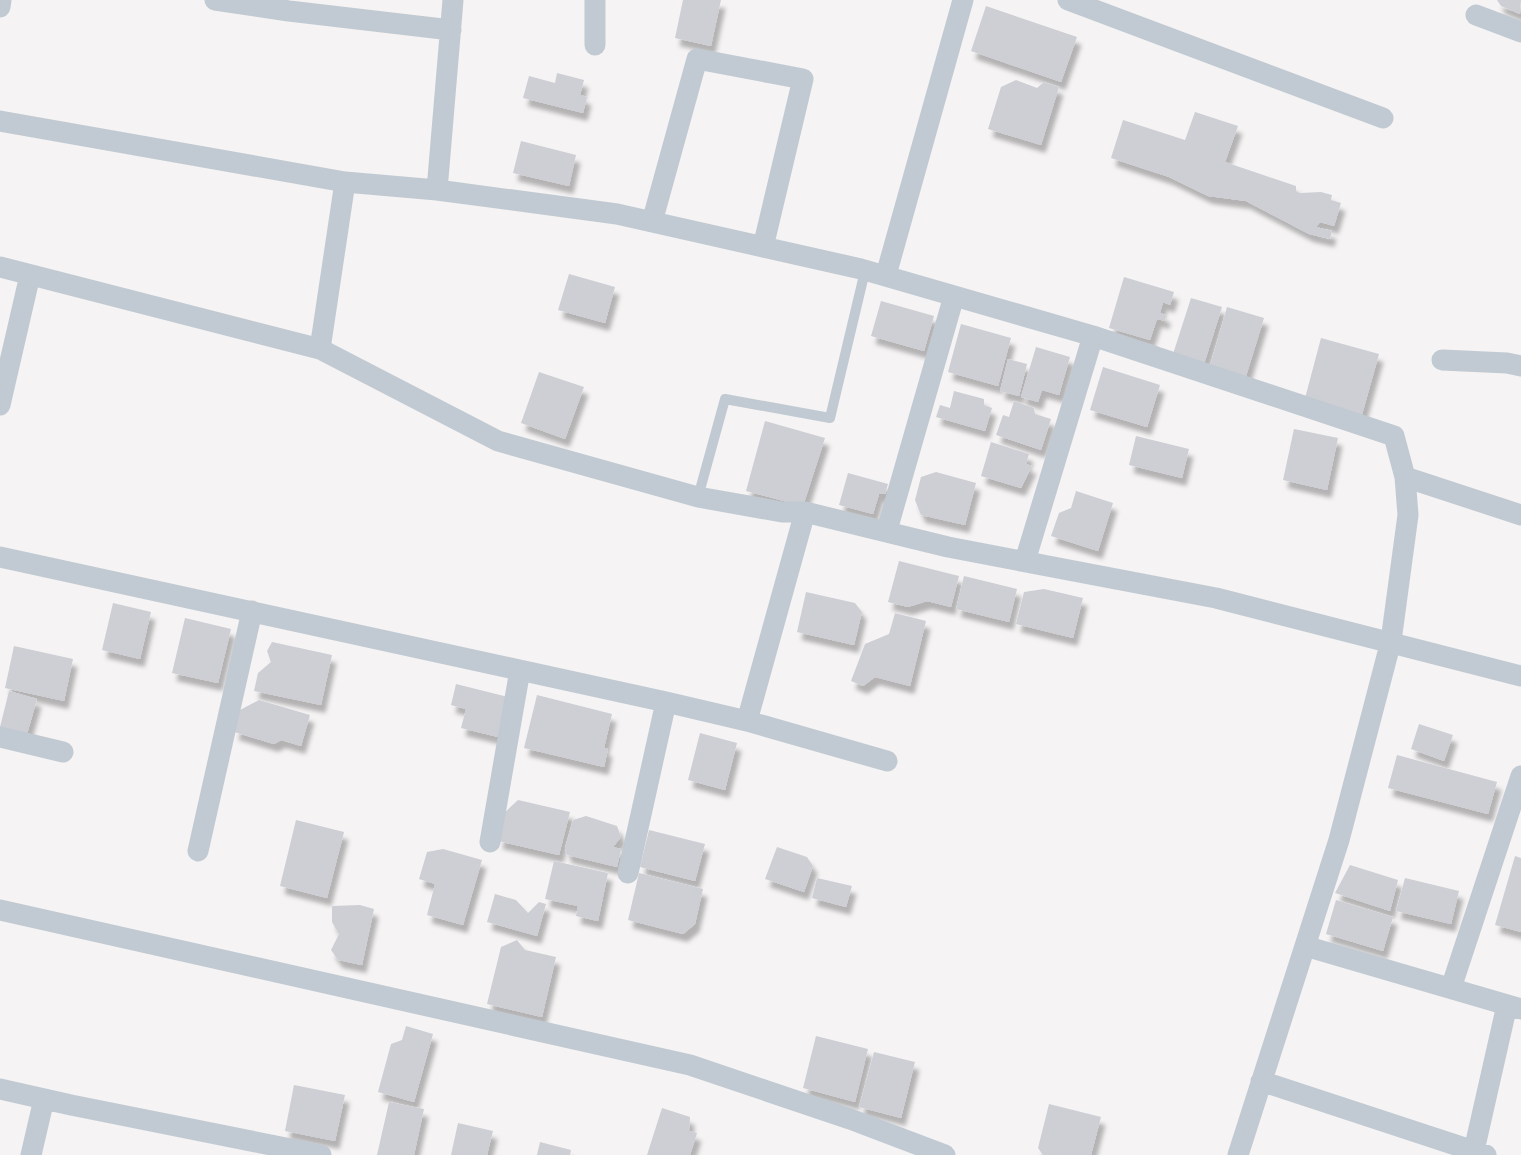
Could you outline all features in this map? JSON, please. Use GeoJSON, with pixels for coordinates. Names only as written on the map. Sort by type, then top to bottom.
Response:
{"type":"FeatureCollection","features":[{"type":"Feature","properties":{"kind":"street"},"geometry":{"type":"LineString","coordinates":[[0,7],[1,0]]}},
{"type":"Feature","properties":{"kind":"street"},"geometry":{"type":"LineString","coordinates":[[215,0],[451,30]]}},
{"type":"Feature","properties":{"kind":"street"},"geometry":{"type":"LineString","coordinates":[[437,190],[453,0]]}},
{"type":"Feature","properties":{"kind":"street"},"geometry":{"type":"LineString","coordinates":[[595,0],[595,45]]}},
{"type":"Feature","properties":{"kind":"street"},"geometry":{"type":"LineString","coordinates":[[875,273],[963,0]]}},
{"type":"Feature","properties":{"kind":"street"},"geometry":{"type":"LineString","coordinates":[[1068,0],[1383,118]]}},
{"type":"Feature","properties":{"kind":"street"},"geometry":{"type":"LineString","coordinates":[[1476,15],[1521,32]]}},
{"type":"Feature","properties":{"kind":"street"},"geometry":{"type":"LineString","coordinates":[[652,222],[697,59],[803,79],[764,247]]}},
{"type":"Feature","properties":{"kind":"street"},"geometry":{"type":"LineString","coordinates":[[0,121],[345,182],[437,190],[617,214],[764,247],[875,273],[1093,336],[1394,436],[1405,477],[1408,515],[1391,642],[1339,840],[1238,1155]]}},
{"type":"Feature","properties":{"kind":"street"},"geometry":{"type":"LineString","coordinates":[[320,349],[345,182]]}},
{"type":"Feature","properties":{"kind":"street"},"geometry":{"type":"LineString","coordinates":[[0,267],[320,349],[498,441],[698,497],[782,512],[805,512],[948,547],[1216,598],[1521,676]]}},
{"type":"Feature","properties":{"kind":"street"},"geometry":{"type":"LineString","coordinates":[[0,405],[30,275]]}},
{"type":"Feature","properties":{"kind":"street"},"geometry":{"type":"LineString","coordinates":[[887,530],[954,296]]}},
{"type":"Feature","properties":{"kind":"street"},"geometry":{"type":"LineString","coordinates":[[1025,561],[1093,336]]}},
{"type":"Feature","properties":{"kind":"street"},"geometry":{"type":"LineString","coordinates":[[1442,360],[1521,366]]}},
{"type":"Feature","properties":{"kind":"street"},"geometry":{"type":"LineString","coordinates":[[1405,477],[1521,514]]}},
{"type":"Feature","properties":{"kind":"street"},"geometry":{"type":"LineString","coordinates":[[747,721],[805,512]]}},
{"type":"Feature","properties":{"kind":"street"},"geometry":{"type":"LineString","coordinates":[[0,557],[666,702],[747,721],[887,761]]}},
{"type":"Feature","properties":{"kind":"street"},"geometry":{"type":"LineString","coordinates":[[198,851],[251,611]]}},
{"type":"Feature","properties":{"kind":"street"},"geometry":{"type":"LineString","coordinates":[[490,842],[520,670]]}},
{"type":"Feature","properties":{"kind":"street"},"geometry":{"type":"LineString","coordinates":[[628,873],[666,702]]}},
{"type":"Feature","properties":{"kind":"street"},"geometry":{"type":"LineString","coordinates":[[0,737],[64,752]]}},
{"type":"Feature","properties":{"kind":"street"},"geometry":{"type":"LineString","coordinates":[[1451,988],[1521,776]]}},
{"type":"Feature","properties":{"kind":"street"},"geometry":{"type":"LineString","coordinates":[[0,910],[690,1065],[850,1119],[945,1155]]}},
{"type":"Feature","properties":{"kind":"street"},"geometry":{"type":"LineString","coordinates":[[1261,1081],[1478,1153],[1514,1007],[1305,946]]}},
{"type":"Feature","properties":{"kind":"street"},"geometry":{"type":"LineString","coordinates":[[0,1089],[321,1155]]}},
{"type":"Feature","properties":{"kind":"street"},"geometry":{"type":"LineString","coordinates":[[31,1155],[44,1099]]}},
{"type":"Feature","properties":{"kind":"lane"},"geometry":{"type":"LineString","coordinates":[[698,497],[725,399],[830,418],[875,273]]}},
{"type":"Feature","properties":{"kind":"building"},"geometry":{"type":"Polygon","coordinates":[[[683,0],[721,0],[711,46],[675,38],[683,0]]]}},
{"type":"Feature","properties":{"kind":"building"},"geometry":{"type":"Polygon","coordinates":[[[1497,0],[1521,0],[1520,14],[1501,6],[1497,0]]]}},
{"type":"Feature","properties":{"kind":"building"},"geometry":{"type":"Polygon","coordinates":[[[986,6],[1077,37],[1061,82],[971,51],[986,6]]]}},
{"type":"Feature","properties":{"kind":"building"},"geometry":{"type":"Polygon","coordinates":[[[557,73],[584,80],[580,95],[587,97],[583,113],[523,98],[529,76],[555,83],[557,73]]]}},
{"type":"Feature","properties":{"kind":"building"},"geometry":{"type":"Polygon","coordinates":[[[1016,80],[1037,88],[1044,82],[1059,87],[1041,145],[988,129],[1001,87],[1016,80]]]}},
{"type":"Feature","properties":{"kind":"building"},"geometry":{"type":"Polygon","coordinates":[[[1195,112],[1238,126],[1225,162],[1296,186],[1296,191],[1300,193],[1321,192],[1332,195],[1331,200],[1341,203],[1334,226],[1320,222],[1316,227],[1332,231],[1330,239],[1309,234],[1246,201],[1208,196],[1169,177],[1111,158],[1123,120],[1185,140],[1195,112]]]}},
{"type":"Feature","properties":{"kind":"building"},"geometry":{"type":"Polygon","coordinates":[[[521,141],[576,155],[569,186],[513,173],[521,141]]]}},
{"type":"Feature","properties":{"kind":"building"},"geometry":{"type":"Polygon","coordinates":[[[569,274],[615,287],[605,323],[558,310],[569,274]]]}},
{"type":"Feature","properties":{"kind":"building"},"geometry":{"type":"Polygon","coordinates":[[[1124,277],[1174,292],[1170,305],[1163,302],[1160,313],[1166,315],[1165,321],[1157,319],[1150,340],[1109,328],[1124,277]]]}},
{"type":"Feature","properties":{"kind":"building"},"geometry":{"type":"Polygon","coordinates":[[[1191,298],[1222,307],[1204,364],[1173,354],[1191,298]]]}},
{"type":"Feature","properties":{"kind":"building"},"geometry":{"type":"Polygon","coordinates":[[[881,301],[934,316],[924,351],[871,336],[881,301]]]}},
{"type":"Feature","properties":{"kind":"building"},"geometry":{"type":"Polygon","coordinates":[[[1227,307],[1264,318],[1246,376],[1210,366],[1227,307]]]}},
{"type":"Feature","properties":{"kind":"building"},"geometry":{"type":"Polygon","coordinates":[[[961,324],[1011,338],[998,386],[948,372],[961,324]]]}},
{"type":"Feature","properties":{"kind":"building"},"geometry":{"type":"Polygon","coordinates":[[[1321,338],[1379,354],[1361,418],[1304,402],[1321,338]]]}},
{"type":"Feature","properties":{"kind":"building"},"geometry":{"type":"Polygon","coordinates":[[[1036,347],[1070,357],[1059,395],[1042,390],[1038,402],[1021,397],[1036,347]]]}},
{"type":"Feature","properties":{"kind":"building"},"geometry":{"type":"Polygon","coordinates":[[[1008,359],[1027,364],[1019,396],[1000,391],[1008,359]]]}},
{"type":"Feature","properties":{"kind":"building"},"geometry":{"type":"Polygon","coordinates":[[[1103,367],[1160,385],[1147,427],[1090,410],[1103,367]]]}},
{"type":"Feature","properties":{"kind":"building"},"geometry":{"type":"Polygon","coordinates":[[[539,372],[584,387],[565,439],[521,423],[539,372]]]}},
{"type":"Feature","properties":{"kind":"building"},"geometry":{"type":"Polygon","coordinates":[[[954,391],[984,399],[984,405],[992,408],[985,431],[936,417],[940,405],[950,408],[954,391]]]}},
{"type":"Feature","properties":{"kind":"building"},"geometry":{"type":"Polygon","coordinates":[[[1014,401],[1034,408],[1035,414],[1051,419],[1041,450],[996,435],[1003,415],[1009,417],[1014,401]]]}},
{"type":"Feature","properties":{"kind":"building"},"geometry":{"type":"Polygon","coordinates":[[[765,421],[825,438],[803,506],[746,491],[765,421]]]}},
{"type":"Feature","properties":{"kind":"building"},"geometry":{"type":"Polygon","coordinates":[[[1294,429],[1338,438],[1327,490],[1283,480],[1294,429]]]}},
{"type":"Feature","properties":{"kind":"building"},"geometry":{"type":"Polygon","coordinates":[[[1136,436],[1189,449],[1182,478],[1129,465],[1136,436]]]}},
{"type":"Feature","properties":{"kind":"building"},"geometry":{"type":"Polygon","coordinates":[[[991,442],[1029,454],[1026,464],[1032,466],[1021,488],[981,476],[991,442]]]}},
{"type":"Feature","properties":{"kind":"building"},"geometry":{"type":"Polygon","coordinates":[[[936,472],[976,483],[965,525],[921,515],[915,500],[921,477],[936,472]]]}},
{"type":"Feature","properties":{"kind":"building"},"geometry":{"type":"Polygon","coordinates":[[[848,473],[888,484],[885,494],[879,494],[873,514],[839,505],[848,473]]]}},
{"type":"Feature","properties":{"kind":"building"},"geometry":{"type":"Polygon","coordinates":[[[1076,491],[1113,503],[1098,551],[1051,536],[1059,513],[1071,508],[1076,491]]]}},
{"type":"Feature","properties":{"kind":"building"},"geometry":{"type":"Polygon","coordinates":[[[899,561],[959,576],[951,607],[927,601],[908,607],[888,602],[899,561]]]}},
{"type":"Feature","properties":{"kind":"building"},"geometry":{"type":"Polygon","coordinates":[[[964,576],[1017,589],[1009,622],[956,609],[964,576]]]}},
{"type":"Feature","properties":{"kind":"building"},"geometry":{"type":"Polygon","coordinates":[[[1044,589],[1083,598],[1073,638],[1016,624],[1024,592],[1044,589]]]}},
{"type":"Feature","properties":{"kind":"building"},"geometry":{"type":"Polygon","coordinates":[[[806,592],[855,603],[862,612],[854,645],[797,632],[806,592]]]}},
{"type":"Feature","properties":{"kind":"building"},"geometry":{"type":"Polygon","coordinates":[[[113,603],[151,612],[140,659],[102,650],[113,603]]]}},
{"type":"Feature","properties":{"kind":"building"},"geometry":{"type":"Polygon","coordinates":[[[895,613],[926,621],[910,686],[875,677],[863,686],[851,681],[865,644],[889,634],[895,613]]]}},
{"type":"Feature","properties":{"kind":"building"},"geometry":{"type":"Polygon","coordinates":[[[185,618],[231,629],[218,683],[172,673],[185,618]]]}},
{"type":"Feature","properties":{"kind":"building"},"geometry":{"type":"Polygon","coordinates":[[[272,642],[332,655],[321,705],[254,691],[258,673],[271,662],[267,651],[272,642]]]}},
{"type":"Feature","properties":{"kind":"building"},"geometry":{"type":"Polygon","coordinates":[[[14,646],[73,659],[64,701],[5,688],[14,646]]]}},
{"type":"Feature","properties":{"kind":"building"},"geometry":{"type":"Polygon","coordinates":[[[456,684],[508,697],[498,737],[461,728],[466,709],[451,705],[456,684]]]}},
{"type":"Feature","properties":{"kind":"building"},"geometry":{"type":"Polygon","coordinates":[[[9,691],[37,699],[27,734],[0,727],[9,691]]]}},
{"type":"Feature","properties":{"kind":"building"},"geometry":{"type":"Polygon","coordinates":[[[537,695],[612,714],[604,748],[608,749],[604,767],[524,748],[537,695]]]}},
{"type":"Feature","properties":{"kind":"building"},"geometry":{"type":"Polygon","coordinates":[[[259,700],[310,715],[301,746],[281,740],[274,744],[234,732],[240,710],[259,700]]]}},
{"type":"Feature","properties":{"kind":"building"},"geometry":{"type":"Polygon","coordinates":[[[1419,724],[1453,735],[1444,761],[1411,749],[1419,724]]]}},
{"type":"Feature","properties":{"kind":"building"},"geometry":{"type":"Polygon","coordinates":[[[700,733],[737,743],[725,790],[688,780],[700,733]]]}},
{"type":"Feature","properties":{"kind":"building"},"geometry":{"type":"Polygon","coordinates":[[[1397,755],[1497,782],[1488,814],[1388,788],[1397,755]]]}},
{"type":"Feature","properties":{"kind":"building"},"geometry":{"type":"Polygon","coordinates":[[[518,800],[570,812],[559,855],[498,841],[504,813],[518,800]]]}},
{"type":"Feature","properties":{"kind":"building"},"geometry":{"type":"Polygon","coordinates":[[[586,816],[617,826],[621,837],[613,847],[621,849],[617,867],[567,855],[565,848],[573,820],[586,816]]]}},
{"type":"Feature","properties":{"kind":"building"},"geometry":{"type":"Polygon","coordinates":[[[296,820],[344,832],[327,898],[280,886],[296,820]]]}},
{"type":"Feature","properties":{"kind":"building"},"geometry":{"type":"Polygon","coordinates":[[[649,830],[705,844],[695,881],[640,867],[649,830]]]}},
{"type":"Feature","properties":{"kind":"building"},"geometry":{"type":"Polygon","coordinates":[[[777,847],[807,857],[813,866],[804,892],[765,879],[777,847]]]}},
{"type":"Feature","properties":{"kind":"building"},"geometry":{"type":"Polygon","coordinates":[[[443,849],[482,860],[463,925],[427,915],[435,884],[419,879],[427,852],[443,849]]]}},
{"type":"Feature","properties":{"kind":"building"},"geometry":{"type":"Polygon","coordinates":[[[1515,856],[1521,858],[1521,932],[1495,925],[1515,856]]]}},
{"type":"Feature","properties":{"kind":"building"},"geometry":{"type":"Polygon","coordinates":[[[554,861],[608,873],[598,921],[576,916],[578,906],[545,899],[554,861]]]}},
{"type":"Feature","properties":{"kind":"building"},"geometry":{"type":"Polygon","coordinates":[[[1350,865],[1398,880],[1390,911],[1335,893],[1350,865]]]}},
{"type":"Feature","properties":{"kind":"building"},"geometry":{"type":"Polygon","coordinates":[[[639,873],[703,889],[695,924],[683,934],[628,920],[639,873]]]}},
{"type":"Feature","properties":{"kind":"building"},"geometry":{"type":"Polygon","coordinates":[[[817,878],[852,886],[846,907],[812,898],[817,878]]]}},
{"type":"Feature","properties":{"kind":"building"},"geometry":{"type":"Polygon","coordinates":[[[1405,878],[1459,891],[1451,924],[1396,911],[1405,878]]]}},
{"type":"Feature","properties":{"kind":"building"},"geometry":{"type":"Polygon","coordinates":[[[495,894],[516,900],[528,913],[539,902],[546,904],[537,936],[487,922],[495,894]]]}},
{"type":"Feature","properties":{"kind":"building"},"geometry":{"type":"Polygon","coordinates":[[[1336,900],[1393,917],[1383,951],[1326,934],[1336,900]]]}},
{"type":"Feature","properties":{"kind":"building"},"geometry":{"type":"Polygon","coordinates":[[[360,905],[374,909],[362,965],[338,960],[331,950],[339,934],[332,922],[332,906],[360,905]]]}},
{"type":"Feature","properties":{"kind":"building"},"geometry":{"type":"Polygon","coordinates":[[[517,940],[525,950],[556,957],[542,1017],[487,1004],[501,947],[517,940]]]}},
{"type":"Feature","properties":{"kind":"building"},"geometry":{"type":"Polygon","coordinates":[[[406,1026],[433,1034],[414,1102],[378,1092],[391,1044],[402,1040],[406,1026]]]}},
{"type":"Feature","properties":{"kind":"building"},"geometry":{"type":"Polygon","coordinates":[[[816,1036],[868,1049],[855,1102],[803,1088],[816,1036]]]}},
{"type":"Feature","properties":{"kind":"building"},"geometry":{"type":"Polygon","coordinates":[[[874,1052],[915,1062],[901,1118],[859,1107],[874,1052]]]}},
{"type":"Feature","properties":{"kind":"building"},"geometry":{"type":"Polygon","coordinates":[[[294,1085],[345,1095],[335,1141],[285,1131],[294,1085]]]}},
{"type":"Feature","properties":{"kind":"building"},"geometry":{"type":"Polygon","coordinates":[[[389,1102],[424,1109],[414,1155],[377,1155],[389,1102]]]}},
{"type":"Feature","properties":{"kind":"building"},"geometry":{"type":"Polygon","coordinates":[[[1049,1104],[1101,1117],[1091,1155],[1043,1155],[1038,1148],[1049,1104]]]}},
{"type":"Feature","properties":{"kind":"building"},"geometry":{"type":"Polygon","coordinates":[[[662,1108],[690,1117],[689,1131],[697,1133],[690,1155],[647,1155],[662,1108]]]}},
{"type":"Feature","properties":{"kind":"building"},"geometry":{"type":"Polygon","coordinates":[[[458,1123],[493,1131],[487,1155],[451,1155],[458,1123]]]}},
{"type":"Feature","properties":{"kind":"building"},"geometry":{"type":"Polygon","coordinates":[[[540,1142],[571,1150],[570,1155],[537,1155],[540,1142]]]}}]}
